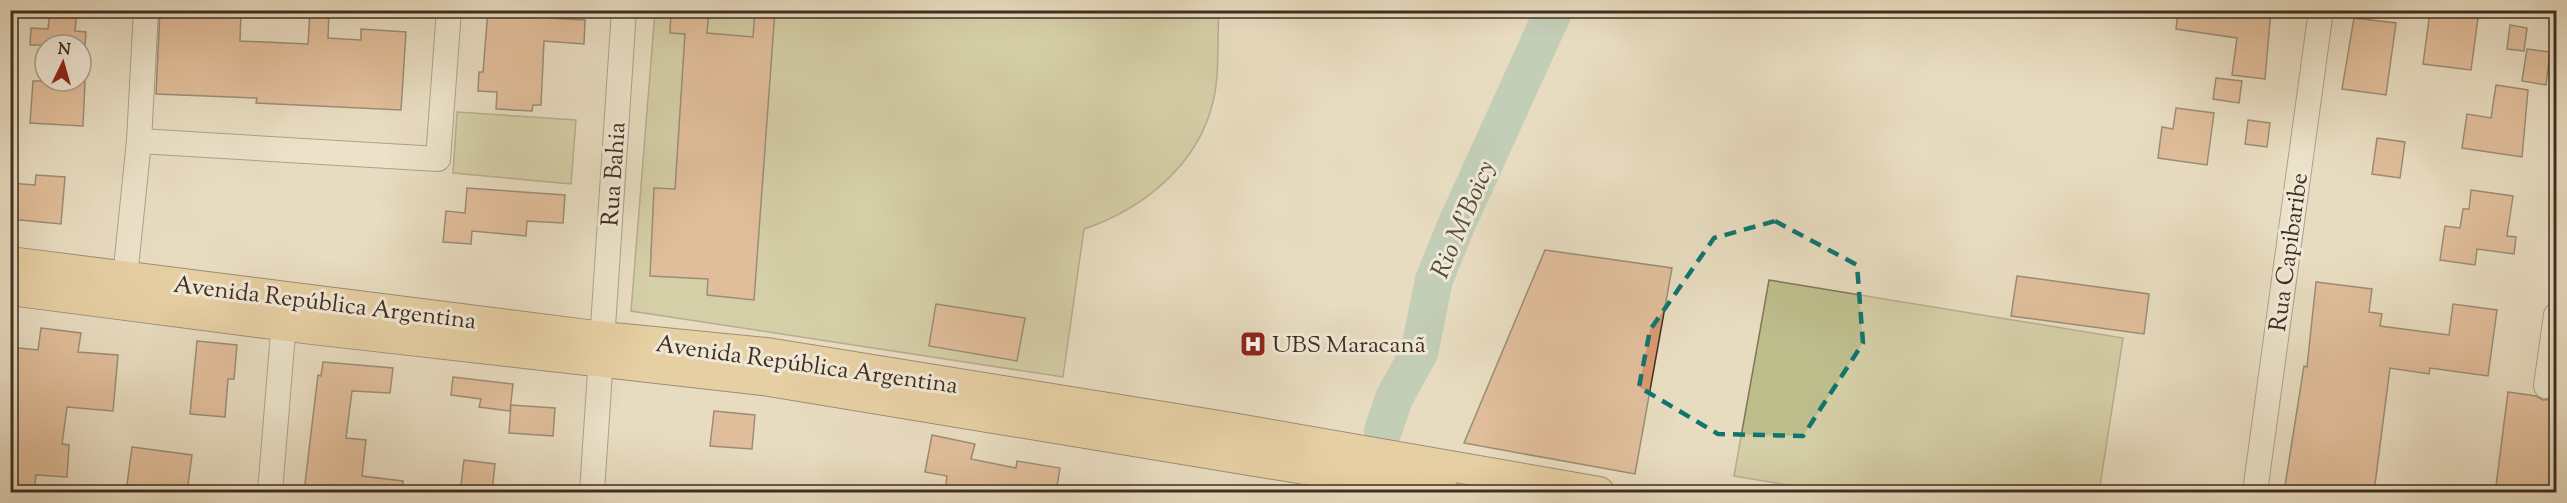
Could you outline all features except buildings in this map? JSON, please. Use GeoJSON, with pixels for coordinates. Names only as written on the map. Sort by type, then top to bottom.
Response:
{"type":"FeatureCollection","features":[{"type":"Feature","properties":{"kind":"main road","name":"Avenida República Argentina"},"geometry":{"type":"LineString","coordinates":[[10,262],[125,277],[284,311]]}},
{"type":"Feature","properties":{"kind":"main road","name":"Avenida República Argentina"},"geometry":{"type":"LineString","coordinates":[[10,290],[284,311],[602,350],[763,380],[1444,492]]}},
{"type":"Feature","properties":{"kind":"main road","name":"Avenida República Argentina"},"geometry":{"type":"LineString","coordinates":[[602,350],[790,357],[1232,428],[1599,492]]}},
{"type":"Feature","properties":{"kind":"street"},"geometry":{"type":"LineString","coordinates":[[125,277],[139,141],[146,10]]}},
{"type":"Feature","properties":{"kind":"street"},"geometry":{"type":"LineString","coordinates":[[139,141],[438,159],[449,10]]}},
{"type":"Feature","properties":{"kind":"street","name":"Rua Bahia"},"geometry":{"type":"LineString","coordinates":[[592,492],[624,10]]}},
{"type":"Feature","properties":{"kind":"street","name":"Rua Capibaribe"},"geometry":{"type":"LineString","coordinates":[[2255,492],[2322,10]]}},
{"type":"Feature","properties":{"kind":"street"},"geometry":{"type":"LineString","coordinates":[[270,492],[284,311]]}},
{"type":"Feature","properties":{"kind":"street"},"geometry":{"type":"LineString","coordinates":[[2546,386],[2556,315]]}},
{"type":"Feature","properties":{"kind":"highlighted area"},"geometry":{"type":"Polygon","coordinates":[[[1775,221],[1857,265],[1863,343],[1803,436],[1718,434],[1639,387],[1650,330],[1714,238],[1775,221]]]}},
{"type":"Feature","properties":{"kind":"green space"},"geometry":{"type":"Polygon","coordinates":[[[655,11],[1219,11],[1215,91],[1206,125],[1195,146],[1165,182],[1127,210],[1084,229],[1063,377],[631,311],[655,11]]]}},
{"type":"Feature","properties":{"kind":"green space"},"geometry":{"type":"Polygon","coordinates":[[[457,112],[576,120],[571,184],[453,173],[457,112]]]}},
{"type":"Feature","properties":{"kind":"green space"},"geometry":{"type":"Polygon","coordinates":[[[1769,280],[2123,338],[2099,492],[1828,492],[1734,476],[1769,280]]]}},
{"type":"Feature","properties":{"kind":"waterway","name":"Rio M'Boicy"},"geometry":{"type":"LineString","coordinates":[[1383,431],[1394,398],[1419,353],[1434,280],[1455,228],[1554,10]]}},
{"type":"Feature","properties":{"kind":"place","name":"UBS Maracanã"},"geometry":{"type":"Point","coordinates":[1253,344]}}]}
